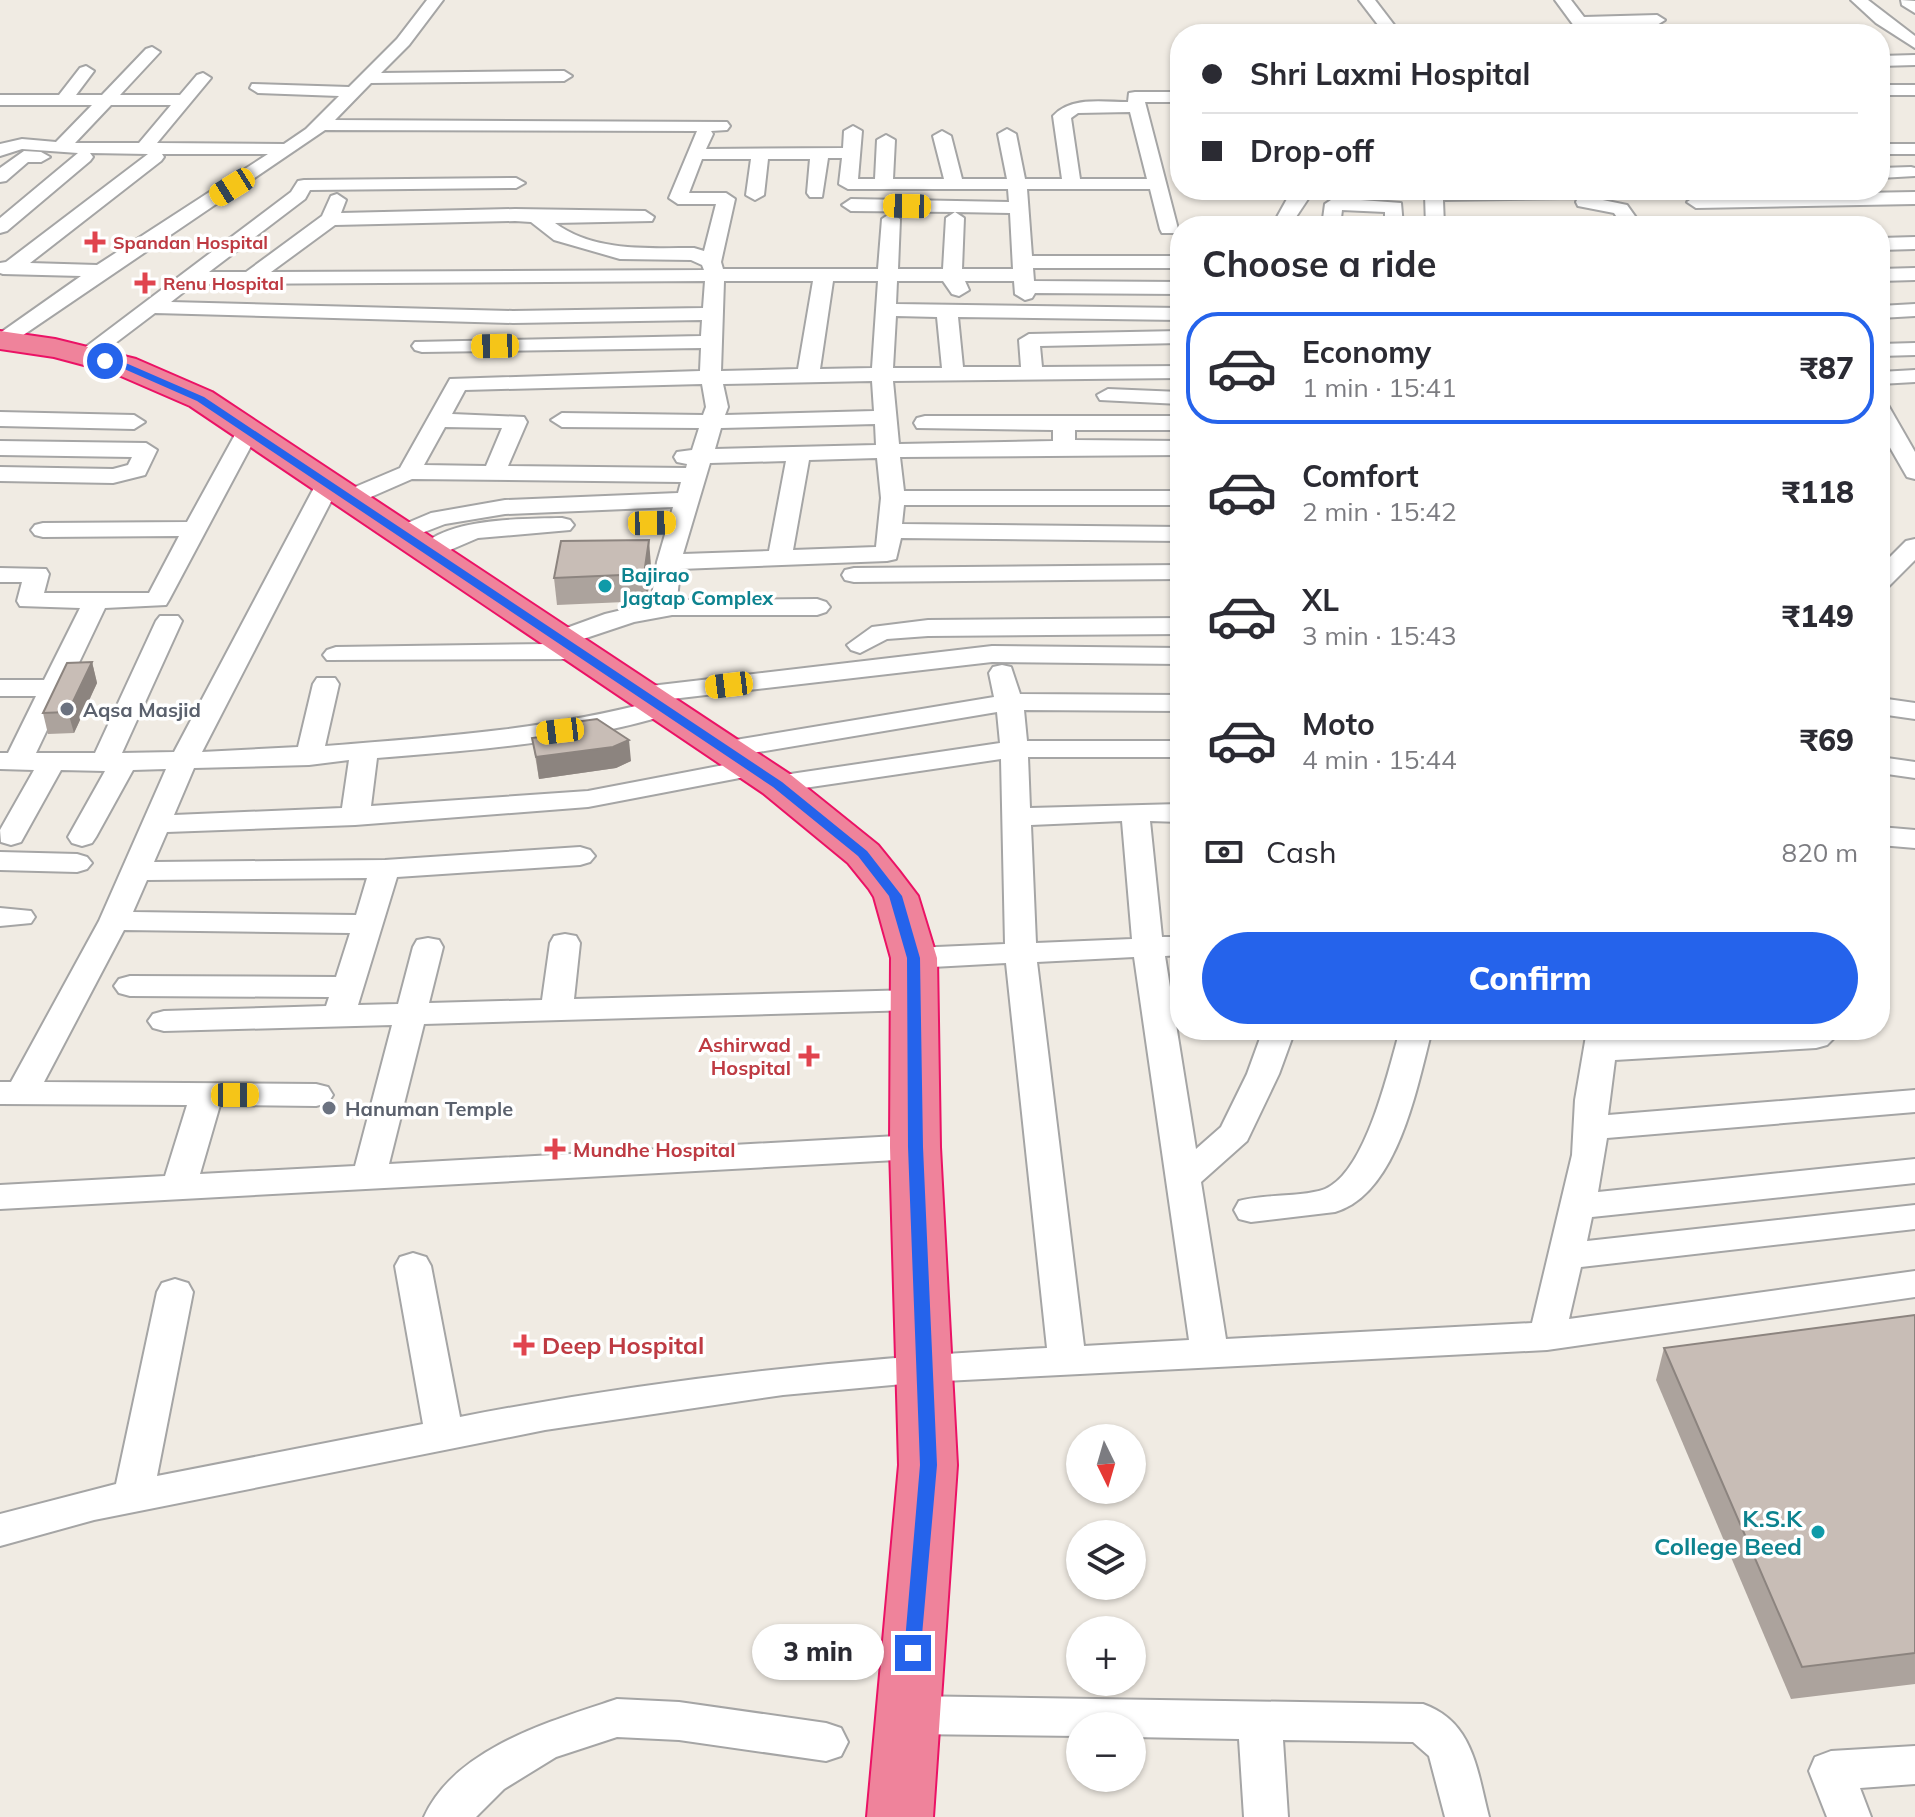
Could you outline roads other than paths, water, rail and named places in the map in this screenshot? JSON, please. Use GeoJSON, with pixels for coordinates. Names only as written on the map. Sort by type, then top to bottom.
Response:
{"type":"FeatureCollection","features":[{"type":"Feature","properties":{"kind":"highway"},"geometry":{"type":"LineString","coordinates":[[1,340],[125,366],[201,399],[750,767],[863,854],[896,896],[914,979],[915,1147],[928,1465],[900,1817]]}},
{"type":"Feature","properties":{"kind":"street"},"geometry":{"type":"LineString","coordinates":[[1,340],[321,125],[403,42],[435,0]]}},
{"type":"Feature","properties":{"kind":"street"},"geometry":{"type":"LineString","coordinates":[[1367,0],[1385,24]]}},
{"type":"Feature","properties":{"kind":"street"},"geometry":{"type":"LineString","coordinates":[[1859,0],[1887,24]]}},
{"type":"Feature","properties":{"kind":"street"},"geometry":{"type":"LineString","coordinates":[[1566,4],[1635,6]]}},
{"type":"Feature","properties":{"kind":"street"},"geometry":{"type":"LineString","coordinates":[[1566,4],[1581,24]]}},
{"type":"Feature","properties":{"kind":"street"},"geometry":{"type":"LineString","coordinates":[[1620,24],[1657,20]]}},
{"type":"Feature","properties":{"kind":"street"},"geometry":{"type":"LineString","coordinates":[[1890,26],[1915,43]]}},
{"type":"Feature","properties":{"kind":"street"},"geometry":{"type":"LineString","coordinates":[[60,148],[152,52]]}},
{"type":"Feature","properties":{"kind":"street"},"geometry":{"type":"LineString","coordinates":[[1890,61],[1915,60]]}},
{"type":"Feature","properties":{"kind":"street"},"geometry":{"type":"LineString","coordinates":[[64,100],[86,71]]}},
{"type":"Feature","properties":{"kind":"street"},"geometry":{"type":"LineString","coordinates":[[367,78],[564,76]]}},
{"type":"Feature","properties":{"kind":"street"},"geometry":{"type":"LineString","coordinates":[[144,148],[203,78]]}},
{"type":"Feature","properties":{"kind":"street"},"geometry":{"type":"LineString","coordinates":[[258,88],[354,92]]}},
{"type":"Feature","properties":{"kind":"street"},"geometry":{"type":"LineString","coordinates":[[1890,90],[1915,90]]}},
{"type":"Feature","properties":{"kind":"street"},"geometry":{"type":"LineString","coordinates":[[3,95],[64,100],[184,100]]}},
{"type":"Feature","properties":{"kind":"street"},"geometry":{"type":"LineString","coordinates":[[1169,229],[1135,97],[1170,97]]}},
{"type":"Feature","properties":{"kind":"street"},"geometry":{"type":"LineString","coordinates":[[1072,183],[1062,116],[1074,108],[1137,107]]}},
{"type":"Feature","properties":{"kind":"street"},"geometry":{"type":"LineString","coordinates":[[321,125],[713,130],[695,154],[678,198],[726,199],[713,267],[712,379],[717,407],[683,511],[668,571],[663,610]]}},
{"type":"Feature","properties":{"kind":"street"},"geometry":{"type":"LineString","coordinates":[[853,131],[848,184],[1158,184]]}},
{"type":"Feature","properties":{"kind":"street"},"geometry":{"type":"LineString","coordinates":[[1007,134],[1017,184],[1027,312]]}},
{"type":"Feature","properties":{"kind":"street"},"geometry":{"type":"LineString","coordinates":[[942,136],[954,184]]}},
{"type":"Feature","properties":{"kind":"street"},"geometry":{"type":"LineString","coordinates":[[884,184],[886,140]]}},
{"type":"Feature","properties":{"kind":"street"},"geometry":{"type":"LineString","coordinates":[[0,151],[19,144],[60,148],[289,149]]}},
{"type":"Feature","properties":{"kind":"street"},"geometry":{"type":"LineString","coordinates":[[1890,149],[1915,149]]}},
{"type":"Feature","properties":{"kind":"street"},"geometry":{"type":"LineString","coordinates":[[695,154],[851,153]]}},
{"type":"Feature","properties":{"kind":"street"},"geometry":{"type":"LineString","coordinates":[[755,195],[760,154]]}},
{"type":"Feature","properties":{"kind":"street"},"geometry":{"type":"LineString","coordinates":[[816,193],[819,154]]}},
{"type":"Feature","properties":{"kind":"street"},"geometry":{"type":"LineString","coordinates":[[0,177],[24,156],[155,157],[41,245],[5,268]]}},
{"type":"Feature","properties":{"kind":"street"},"geometry":{"type":"LineString","coordinates":[[0,227],[84,157]]}},
{"type":"Feature","properties":{"kind":"street"},"geometry":{"type":"LineString","coordinates":[[1890,173],[1911,172]]}},
{"type":"Feature","properties":{"kind":"street"},"geometry":{"type":"LineString","coordinates":[[86,356],[299,195],[304,185],[516,183]]}},
{"type":"Feature","properties":{"kind":"street"},"geometry":{"type":"LineString","coordinates":[[251,278],[330,219],[339,195]]}},
{"type":"Feature","properties":{"kind":"street"},"geometry":{"type":"LineString","coordinates":[[217,196],[484,197],[506,204],[515,215]]}},
{"type":"Feature","properties":{"kind":"street"},"geometry":{"type":"LineString","coordinates":[[1890,198],[1915,198]]}},
{"type":"Feature","properties":{"kind":"street"},"geometry":{"type":"LineString","coordinates":[[1590,200],[1620,209],[1625,216]]}},
{"type":"Feature","properties":{"kind":"street"},"geometry":{"type":"LineString","coordinates":[[1332,216],[1334,204],[1394,207],[1394,216]]}},
{"type":"Feature","properties":{"kind":"street"},"geometry":{"type":"LineString","coordinates":[[851,205],[1019,208]]}},
{"type":"Feature","properties":{"kind":"street"},"geometry":{"type":"LineString","coordinates":[[330,219],[515,215],[645,217]]}},
{"type":"Feature","properties":{"kind":"street"},"geometry":{"type":"LineString","coordinates":[[536,217],[561,236],[620,253],[694,254],[713,267]]}},
{"type":"Feature","properties":{"kind":"street"},"geometry":{"type":"LineString","coordinates":[[955,218],[952,280],[958,285],[959,297],[976,311]]}},
{"type":"Feature","properties":{"kind":"street"},"geometry":{"type":"LineString","coordinates":[[668,571],[780,558],[887,554],[893,498],[882,374],[891,219]]}},
{"type":"Feature","properties":{"kind":"street"},"geometry":{"type":"LineString","coordinates":[[0,242],[41,245]]}},
{"type":"Feature","properties":{"kind":"street"},"geometry":{"type":"LineString","coordinates":[[1890,244],[1915,243]]}},
{"type":"Feature","properties":{"kind":"street"},"geometry":{"type":"LineString","coordinates":[[189,278],[423,279],[713,267],[824,274],[1024,275],[1170,263]]}},
{"type":"Feature","properties":{"kind":"street"},"geometry":{"type":"LineString","coordinates":[[5,268],[101,271]]}},
{"type":"Feature","properties":{"kind":"street"},"geometry":{"type":"LineString","coordinates":[[808,375],[824,274]]}},
{"type":"Feature","properties":{"kind":"street"},"geometry":{"type":"LineString","coordinates":[[1890,275],[1915,274]]}},
{"type":"Feature","properties":{"kind":"street"},"geometry":{"type":"LineString","coordinates":[[1024,275],[1170,287]]}},
{"type":"Feature","properties":{"kind":"street"},"geometry":{"type":"LineString","coordinates":[[150,307],[513,317],[713,314]]}},
{"type":"Feature","properties":{"kind":"street"},"geometry":{"type":"LineString","coordinates":[[886,310],[1170,314]]}},
{"type":"Feature","properties":{"kind":"street"},"geometry":{"type":"LineString","coordinates":[[1890,311],[1915,310]]}},
{"type":"Feature","properties":{"kind":"street"},"geometry":{"type":"LineString","coordinates":[[947,311],[953,373]]}},
{"type":"Feature","properties":{"kind":"street"},"geometry":{"type":"LineString","coordinates":[[1032,373],[1029,340],[1170,337]]}},
{"type":"Feature","properties":{"kind":"street"},"geometry":{"type":"LineString","coordinates":[[422,346],[711,342]]}},
{"type":"Feature","properties":{"kind":"street"},"geometry":{"type":"LineString","coordinates":[[1890,350],[1915,349]]}},
{"type":"Feature","properties":{"kind":"street"},"geometry":{"type":"LineString","coordinates":[[409,472],[458,384],[808,375],[1170,372]]}},
{"type":"Feature","properties":{"kind":"street"},"geometry":{"type":"LineString","coordinates":[[1890,377],[1915,376]]}},
{"type":"Feature","properties":{"kind":"street"},"geometry":{"type":"LineString","coordinates":[[1108,395],[1170,398]]}},
{"type":"Feature","properties":{"kind":"street"},"geometry":{"type":"LineString","coordinates":[[562,420],[711,422],[884,417]]}},
{"type":"Feature","properties":{"kind":"street"},"geometry":{"type":"LineString","coordinates":[[0,419],[134,422]]}},
{"type":"Feature","properties":{"kind":"street"},"geometry":{"type":"LineString","coordinates":[[438,420],[516,422],[494,473]]}},
{"type":"Feature","properties":{"kind":"street"},"geometry":{"type":"LineString","coordinates":[[925,423],[1170,447]]}},
{"type":"Feature","properties":{"kind":"street"},"geometry":{"type":"LineString","coordinates":[[11,1093],[114,921],[183,762],[338,491],[409,472],[494,473],[699,466],[750,453],[888,451],[1170,424]]}},
{"type":"Feature","properties":{"kind":"street"},"geometry":{"type":"LineString","coordinates":[[1890,428],[1915,472]]}},
{"type":"Feature","properties":{"kind":"street"},"geometry":{"type":"LineString","coordinates":[[0,575],[37,574],[29,601],[157,600],[248,431]]}},
{"type":"Feature","properties":{"kind":"street"},"geometry":{"type":"LineString","coordinates":[[0,448],[146,450],[146,455],[137,470],[113,476],[0,474]]}},
{"type":"Feature","properties":{"kind":"street"},"geometry":{"type":"LineString","coordinates":[[780,558],[799,453]]}},
{"type":"Feature","properties":{"kind":"street"},"geometry":{"type":"LineString","coordinates":[[547,455],[699,466]]}},
{"type":"Feature","properties":{"kind":"street"},"geometry":{"type":"LineString","coordinates":[[1138,478],[1170,478]]}},
{"type":"Feature","properties":{"kind":"street"},"geometry":{"type":"LineString","coordinates":[[0,489],[142,492]]}},
{"type":"Feature","properties":{"kind":"street"},"geometry":{"type":"LineString","coordinates":[[893,498],[1170,498]]}},
{"type":"Feature","properties":{"kind":"street"},"geometry":{"type":"LineString","coordinates":[[415,543],[439,518],[505,507],[683,511]]}},
{"type":"Feature","properties":{"kind":"street"},"geometry":{"type":"LineString","coordinates":[[415,543],[469,532],[683,511]]}},
{"type":"Feature","properties":{"kind":"street"},"geometry":{"type":"LineString","coordinates":[[43,530],[195,529]]}},
{"type":"Feature","properties":{"kind":"street"},"geometry":{"type":"LineString","coordinates":[[890,531],[1170,534]]}},
{"type":"Feature","properties":{"kind":"street"},"geometry":{"type":"LineString","coordinates":[[1893,568],[1915,546]]}},
{"type":"Feature","properties":{"kind":"street"},"geometry":{"type":"LineString","coordinates":[[668,571],[899,574],[1170,572]]}},
{"type":"Feature","properties":{"kind":"street"},"geometry":{"type":"LineString","coordinates":[[9,761],[54,688],[96,601]]}},
{"type":"Feature","properties":{"kind":"street"},"geometry":{"type":"LineString","coordinates":[[336,655],[568,645],[609,620],[695,606],[817,607]]}},
{"type":"Feature","properties":{"kind":"street"},"geometry":{"type":"LineString","coordinates":[[52,762],[6,848],[80,850],[169,621]]}},
{"type":"Feature","properties":{"kind":"street"},"geometry":{"type":"LineString","coordinates":[[860,645],[881,632],[1170,626]]}},
{"type":"Feature","properties":{"kind":"street"},"geometry":{"type":"LineString","coordinates":[[1007,628],[1021,955],[1067,1362]]}},
{"type":"Feature","properties":{"kind":"street"},"geometry":{"type":"LineString","coordinates":[[9,761],[114,763],[309,757],[616,724],[651,702],[992,654],[1007,664],[1170,656]]}},
{"type":"Feature","properties":{"kind":"street"},"geometry":{"type":"LineString","coordinates":[[309,757],[326,684]]}},
{"type":"Feature","properties":{"kind":"street"},"geometry":{"type":"LineString","coordinates":[[0,688],[54,688]]}},
{"type":"Feature","properties":{"kind":"street"},"geometry":{"type":"LineString","coordinates":[[157,824],[355,816],[588,799],[750,767],[1009,702],[1170,703]]}},
{"type":"Feature","properties":{"kind":"street"},"geometry":{"type":"LineString","coordinates":[[1890,707],[1915,711]]}},
{"type":"Feature","properties":{"kind":"street"},"geometry":{"type":"LineString","coordinates":[[750,767],[1014,749],[1170,749]]}},
{"type":"Feature","properties":{"kind":"street"},"geometry":{"type":"LineString","coordinates":[[355,816],[364,751]]}},
{"type":"Feature","properties":{"kind":"street"},"geometry":{"type":"LineString","coordinates":[[1890,766],[1915,770]]}},
{"type":"Feature","properties":{"kind":"street"},"geometry":{"type":"LineString","coordinates":[[1135,812],[1164,946],[1170,1020]]}},
{"type":"Feature","properties":{"kind":"street"},"geometry":{"type":"LineString","coordinates":[[1017,817],[1170,813]]}},
{"type":"Feature","properties":{"kind":"street"},"geometry":{"type":"LineString","coordinates":[[1890,837],[1915,839]]}},
{"type":"Feature","properties":{"kind":"street"},"geometry":{"type":"LineString","coordinates":[[137,871],[385,869],[580,856]]}},
{"type":"Feature","properties":{"kind":"street"},"geometry":{"type":"LineString","coordinates":[[344,1002],[385,869]]}},
{"type":"Feature","properties":{"kind":"street"},"geometry":{"type":"LineString","coordinates":[[114,921],[370,924]]}},
{"type":"Feature","properties":{"kind":"street"},"geometry":{"type":"LineString","coordinates":[[557,1010],[565,943]]}},
{"type":"Feature","properties":{"kind":"street"},"geometry":{"type":"LineString","coordinates":[[130,986],[344,1002],[413,1014],[557,1010],[914,979],[1021,955],[1164,946]]}},
{"type":"Feature","properties":{"kind":"street"},"geometry":{"type":"LineString","coordinates":[[369,1177],[428,947]]}},
{"type":"Feature","properties":{"kind":"street"},"geometry":{"type":"LineString","coordinates":[[164,1021],[344,1002]]}},
{"type":"Feature","properties":{"kind":"street"},"geometry":{"type":"LineString","coordinates":[[1172,1040],[1183,1179],[1210,1355]]}},
{"type":"Feature","properties":{"kind":"street"},"geometry":{"type":"LineString","coordinates":[[1183,1179],[1235,1133],[1275,1040]]}},
{"type":"Feature","properties":{"kind":"street"},"geometry":{"type":"LineString","coordinates":[[1251,1210],[1335,1200],[1370,1169],[1397,1097],[1413,1040]]}},
{"type":"Feature","properties":{"kind":"street"},"geometry":{"type":"LineString","coordinates":[[1547,1336],[1589,1155],[1602,1040]]}},
{"type":"Feature","properties":{"kind":"street"},"geometry":{"type":"LineString","coordinates":[[11,1093],[316,1095]]}},
{"type":"Feature","properties":{"kind":"street"},"geometry":{"type":"LineString","coordinates":[[179,1188],[207,1094]]}},
{"type":"Feature","properties":{"kind":"street"},"geometry":{"type":"LineString","coordinates":[[1591,1128],[1915,1101]]}},
{"type":"Feature","properties":{"kind":"street"},"geometry":{"type":"LineString","coordinates":[[0,1197],[915,1147]]}},
{"type":"Feature","properties":{"kind":"street"},"geometry":{"type":"LineString","coordinates":[[1578,1206],[1915,1171]]}},
{"type":"Feature","properties":{"kind":"street"},"geometry":{"type":"LineString","coordinates":[[1566,1256],[1915,1217]]}},
{"type":"Feature","properties":{"kind":"street"},"geometry":{"type":"LineString","coordinates":[[413,1266],[444,1435]]}},
{"type":"Feature","properties":{"kind":"street"},"geometry":{"type":"LineString","coordinates":[[0,1530],[94,1504],[545,1415],[783,1381],[925,1368],[1547,1336],[1915,1284]]}},
{"type":"Feature","properties":{"kind":"street"},"geometry":{"type":"LineString","coordinates":[[133,1497],[175,1292]]}},
{"type":"Feature","properties":{"kind":"street"},"geometry":{"type":"LineString","coordinates":[[908,1715],[1423,1723],[1448,1746],[1467,1817]]}},
{"type":"Feature","properties":{"kind":"street"},"geometry":{"type":"LineString","coordinates":[[446,1817],[488,1775],[542,1743],[617,1718],[679,1721],[826,1742]]}},
{"type":"Feature","properties":{"kind":"street"},"geometry":{"type":"LineString","coordinates":[[1260,1721],[1266,1817]]}},
{"type":"Feature","properties":{"kind":"street"},"geometry":{"type":"LineString","coordinates":[[1849,1817],[1831,1771],[1915,1765]]}},
{"type":"Feature","properties":{"kind":"place","name":"Spandan Hospital"},"geometry":{"type":"Point","coordinates":[95,242]}},
{"type":"Feature","properties":{"kind":"place","name":"Renu Hospital"},"geometry":{"type":"Point","coordinates":[145,283]}},
{"type":"Feature","properties":{"kind":"place","name":"Bajirao Jagtap Complex"},"geometry":{"type":"Point","coordinates":[605,586]}},
{"type":"Feature","properties":{"kind":"place","name":"Aqsa Masjid"},"geometry":{"type":"Point","coordinates":[67,709]}},
{"type":"Feature","properties":{"kind":"place","name":"Ashirwad Hospital"},"geometry":{"type":"Point","coordinates":[809,1056]}},
{"type":"Feature","properties":{"kind":"place","name":"Hanuman Temple"},"geometry":{"type":"Point","coordinates":[329,1108]}},
{"type":"Feature","properties":{"kind":"place","name":"Mundhe Hospital"},"geometry":{"type":"Point","coordinates":[555,1149]}},
{"type":"Feature","properties":{"kind":"place","name":"Deep Hospital"},"geometry":{"type":"Point","coordinates":[524,1345]}},
{"type":"Feature","properties":{"kind":"place","name":"K.S.K College Beed"},"geometry":{"type":"Point","coordinates":[1818,1532]}}]}
